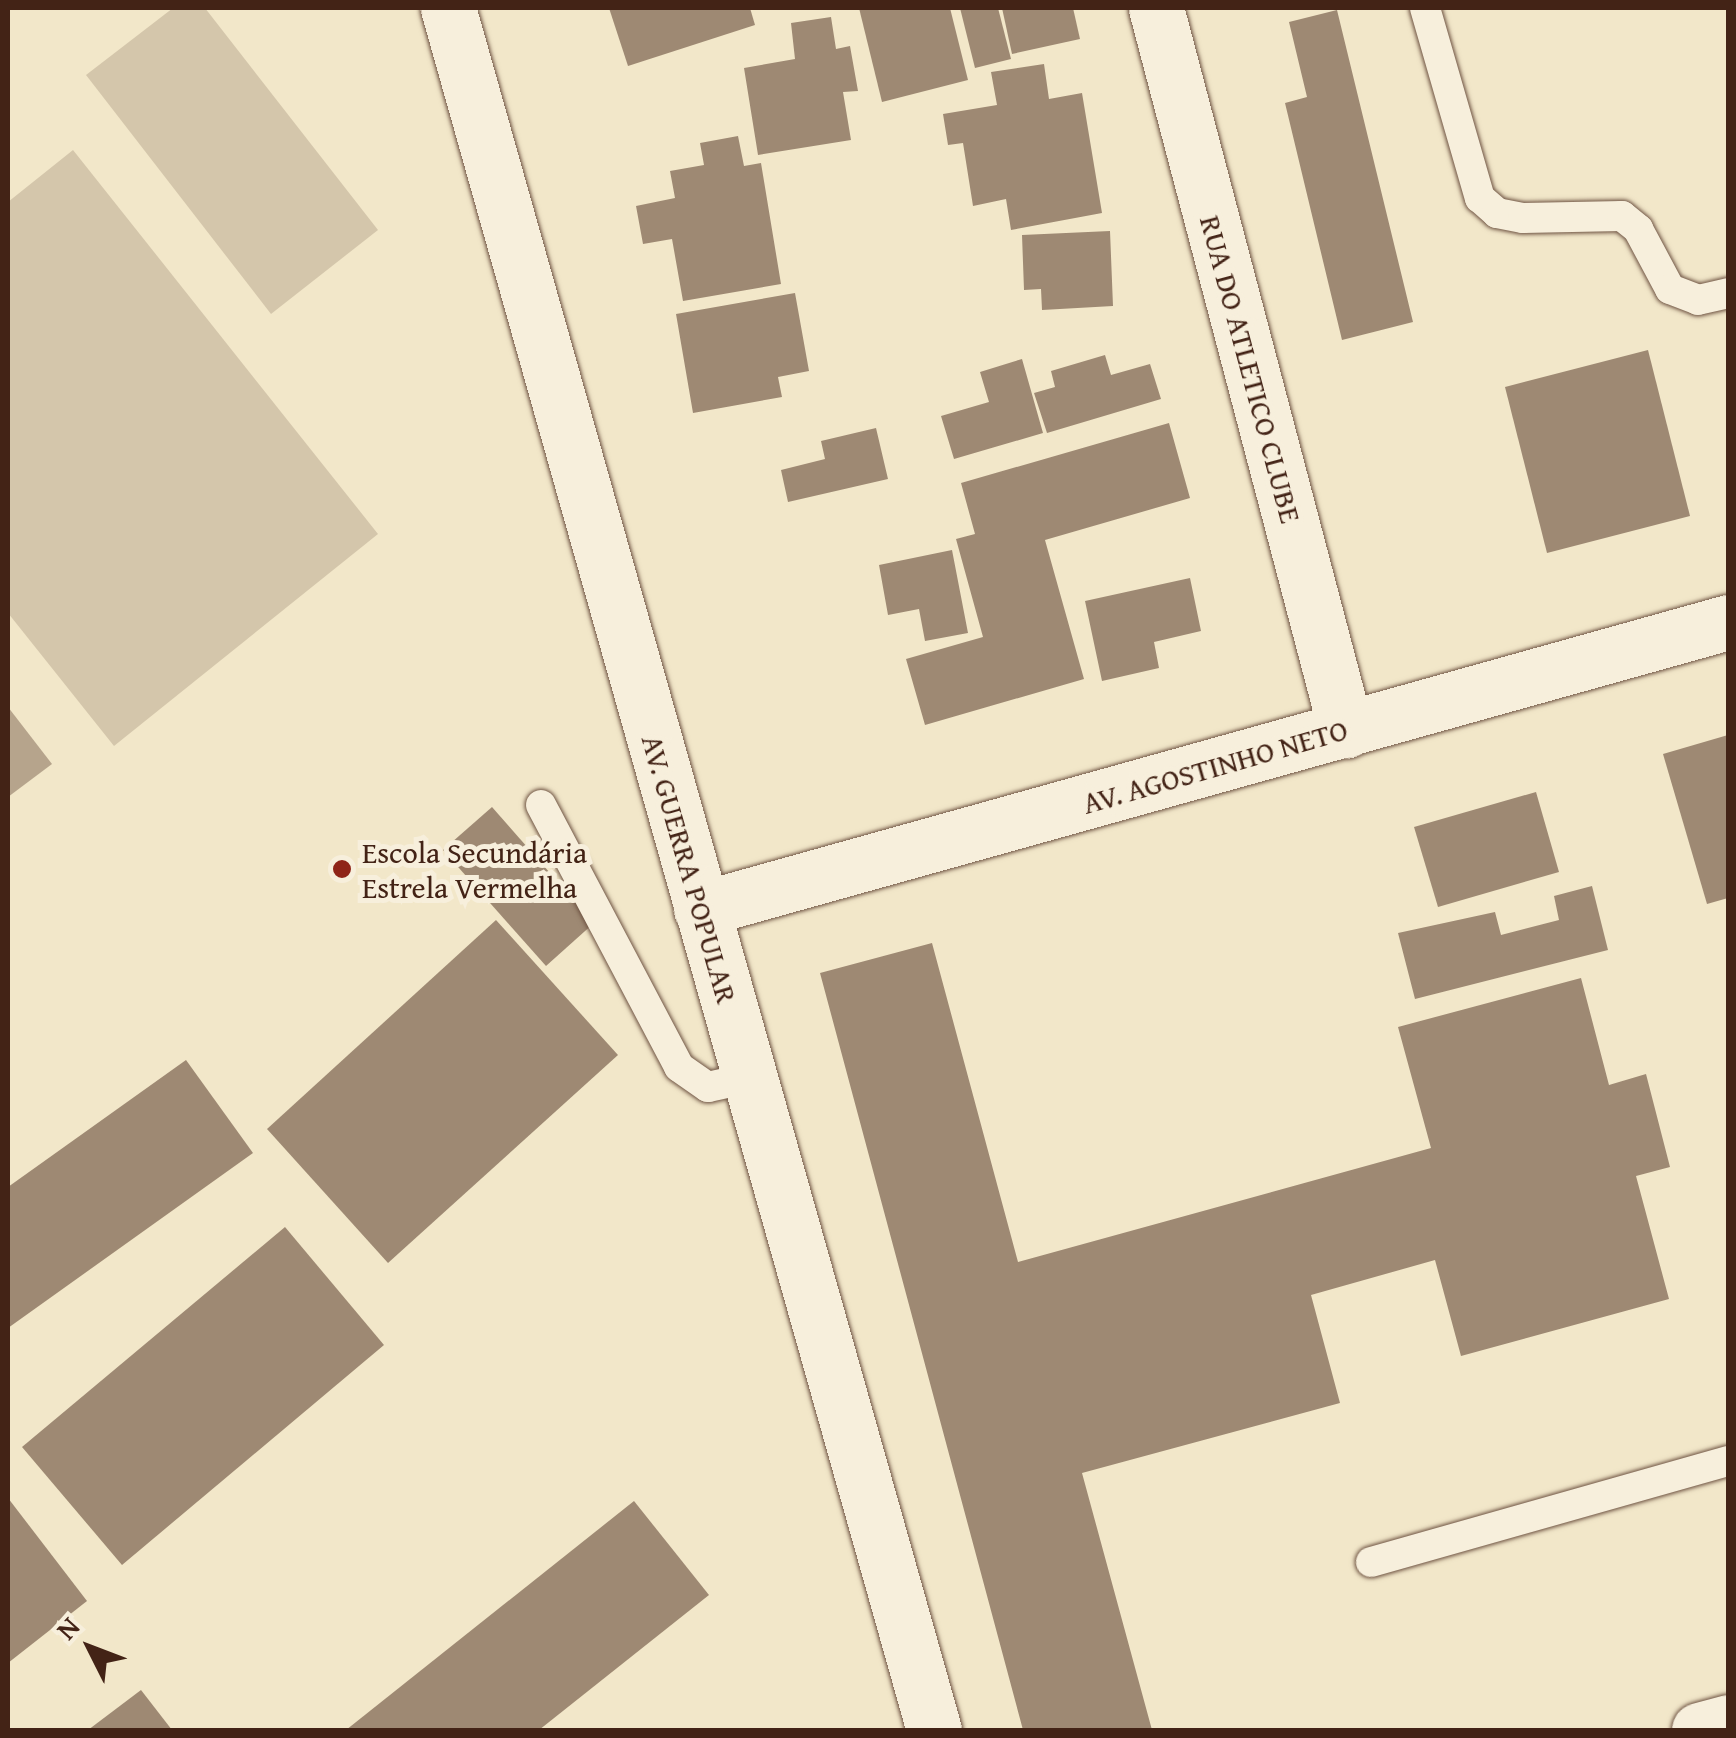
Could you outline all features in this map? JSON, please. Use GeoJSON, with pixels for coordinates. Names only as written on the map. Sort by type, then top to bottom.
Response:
{"type":"FeatureCollection","features":[{"type":"Feature","properties":{"kind":"street","name":"AV. GUERRA POPULAR"},"geometry":{"type":"LineString","coordinates":[[448,8],[934,1730]]}},
{"type":"Feature","properties":{"kind":"street","name":"RUA DO ATLETICO CLUBE"},"geometry":{"type":"LineString","coordinates":[[1156,8],[1346,730]]}},
{"type":"Feature","properties":{"kind":"street","name":"AV. AGOSTINHO NETO"},"geometry":{"type":"LineString","coordinates":[[701,909],[1728,622]]}},
{"type":"Feature","properties":{"kind":"street"},"geometry":{"type":"LineString","coordinates":[[1699,1730],[1728,1722]]}},
{"type":"Feature","properties":{"kind":"lane"},"geometry":{"type":"LineString","coordinates":[[1425,8],[1480,198],[1497,213],[1523,218],[1622,216],[1638,229],[1670,289],[1698,300],[1728,293]]}},
{"type":"Feature","properties":{"kind":"lane"},"geometry":{"type":"LineString","coordinates":[[541,805],[679,1067],[708,1086],[749,1078]]}},
{"type":"Feature","properties":{"kind":"lane"},"geometry":{"type":"LineString","coordinates":[[1371,1562],[1728,1461]]}},
{"type":"Feature","properties":{"kind":"shaded area"},"geometry":{"type":"Polygon","coordinates":[[[173,8],[205,8],[378,230],[271,314],[86,75],[173,8]]]}},
{"type":"Feature","properties":{"kind":"shaded area"},"geometry":{"type":"Polygon","coordinates":[[[73,150],[378,534],[114,746],[8,613],[8,202],[73,150]]]}},
{"type":"Feature","properties":{"kind":"shaded area"},"geometry":{"type":"Polygon","coordinates":[[[8,707],[52,764],[8,797],[8,707]]]}},
{"type":"Feature","properties":{"kind":"building"},"geometry":{"type":"Polygon","coordinates":[[[609,8],[750,8],[755,25],[628,66],[609,8]]]}},
{"type":"Feature","properties":{"kind":"building"},"geometry":{"type":"Polygon","coordinates":[[[859,8],[950,8],[968,80],[882,102],[859,8]]]}},
{"type":"Feature","properties":{"kind":"building"},"geometry":{"type":"Polygon","coordinates":[[[960,8],[998,8],[1011,59],[975,68],[960,8]]]}},
{"type":"Feature","properties":{"kind":"building"},"geometry":{"type":"Polygon","coordinates":[[[1002,8],[1073,8],[1080,39],[1012,54],[1002,8]]]}},
{"type":"Feature","properties":{"kind":"building"},"geometry":{"type":"Polygon","coordinates":[[[1337,10],[1413,322],[1342,340],[1285,103],[1307,97],[1289,22],[1337,10]]]}},
{"type":"Feature","properties":{"kind":"building"},"geometry":{"type":"Polygon","coordinates":[[[831,17],[836,49],[850,46],[858,91],[843,92],[851,140],[758,155],[744,68],[795,59],[791,23],[831,17]]]}},
{"type":"Feature","properties":{"kind":"building"},"geometry":{"type":"Polygon","coordinates":[[[1044,64],[1049,99],[1082,93],[1102,213],[1011,230],[1006,199],[973,206],[963,143],[948,145],[943,114],[997,105],[991,72],[1044,64]]]}},
{"type":"Feature","properties":{"kind":"building"},"geometry":{"type":"Polygon","coordinates":[[[738,136],[744,166],[761,163],[781,284],[683,301],[672,239],[643,244],[636,206],[675,198],[670,171],[704,165],[700,143],[738,136]]]}},
{"type":"Feature","properties":{"kind":"building"},"geometry":{"type":"Polygon","coordinates":[[[1110,231],[1113,306],[1042,310],[1041,289],[1024,290],[1022,235],[1110,231]]]}},
{"type":"Feature","properties":{"kind":"building"},"geometry":{"type":"Polygon","coordinates":[[[795,293],[809,371],[778,377],[782,397],[693,413],[676,314],[795,293]]]}},
{"type":"Feature","properties":{"kind":"building"},"geometry":{"type":"Polygon","coordinates":[[[1648,350],[1690,516],[1547,553],[1505,387],[1648,350]]]}},
{"type":"Feature","properties":{"kind":"building"},"geometry":{"type":"Polygon","coordinates":[[[1105,355],[1111,375],[1150,364],[1161,399],[1047,433],[1034,393],[1055,387],[1051,371],[1105,355]]]}},
{"type":"Feature","properties":{"kind":"building"},"geometry":{"type":"Polygon","coordinates":[[[1022,359],[1043,433],[954,459],[941,416],[989,402],[980,372],[1022,359]]]}},
{"type":"Feature","properties":{"kind":"building"},"geometry":{"type":"Polygon","coordinates":[[[1169,423],[1190,498],[1045,540],[1084,679],[925,725],[906,659],[983,637],[956,539],[975,534],[961,483],[1169,423]]]}},
{"type":"Feature","properties":{"kind":"building"},"geometry":{"type":"Polygon","coordinates":[[[876,428],[888,479],[788,502],[781,470],[825,459],[821,441],[876,428]]]}},
{"type":"Feature","properties":{"kind":"building"},"geometry":{"type":"Polygon","coordinates":[[[952,550],[968,633],[925,641],[919,609],[888,615],[879,565],[952,550]]]}},
{"type":"Feature","properties":{"kind":"building"},"geometry":{"type":"Polygon","coordinates":[[[1190,578],[1201,631],[1154,642],[1159,668],[1102,681],[1085,601],[1190,578]]]}},
{"type":"Feature","properties":{"kind":"building"},"geometry":{"type":"Polygon","coordinates":[[[1728,735],[1728,898],[1707,904],[1663,754],[1728,735]]]}},
{"type":"Feature","properties":{"kind":"building"},"geometry":{"type":"Polygon","coordinates":[[[1536,792],[1559,872],[1438,907],[1414,827],[1536,792]]]}},
{"type":"Feature","properties":{"kind":"building"},"geometry":{"type":"Polygon","coordinates":[[[492,807],[594,923],[546,966],[443,850],[492,807]]]}},
{"type":"Feature","properties":{"kind":"building"},"geometry":{"type":"Polygon","coordinates":[[[1592,886],[1608,950],[1415,999],[1398,933],[1495,912],[1501,935],[1559,920],[1554,896],[1592,886]]]}},
{"type":"Feature","properties":{"kind":"building"},"geometry":{"type":"Polygon","coordinates":[[[496,920],[618,1055],[388,1263],[267,1129],[496,920]]]}},
{"type":"Feature","properties":{"kind":"building"},"geometry":{"type":"Polygon","coordinates":[[[932,943],[1018,1262],[1431,1148],[1398,1027],[1581,978],[1609,1085],[1646,1074],[1670,1167],[1636,1176],[1669,1299],[1461,1356],[1435,1260],[1311,1295],[1340,1403],[1082,1473],[1152,1730],[1023,1730],[820,973],[932,943]]]}},
{"type":"Feature","properties":{"kind":"building"},"geometry":{"type":"Polygon","coordinates":[[[186,1060],[253,1153],[8,1328],[8,1187],[186,1060]]]}},
{"type":"Feature","properties":{"kind":"building"},"geometry":{"type":"Polygon","coordinates":[[[285,1227],[384,1345],[122,1565],[22,1447],[285,1227]]]}},
{"type":"Feature","properties":{"kind":"building"},"geometry":{"type":"Polygon","coordinates":[[[8,1498],[87,1601],[8,1663],[8,1498]]]}},
{"type":"Feature","properties":{"kind":"building"},"geometry":{"type":"Polygon","coordinates":[[[634,1501],[709,1595],[539,1730],[346,1730],[634,1501]]]}},
{"type":"Feature","properties":{"kind":"building"},"geometry":{"type":"Polygon","coordinates":[[[141,1690],[172,1730],[88,1730],[141,1690]]]}},
{"type":"Feature","properties":{"kind":"place","name":"Escola Secundária Estrela Vermelha"},"geometry":{"type":"Point","coordinates":[342,869]}}]}
